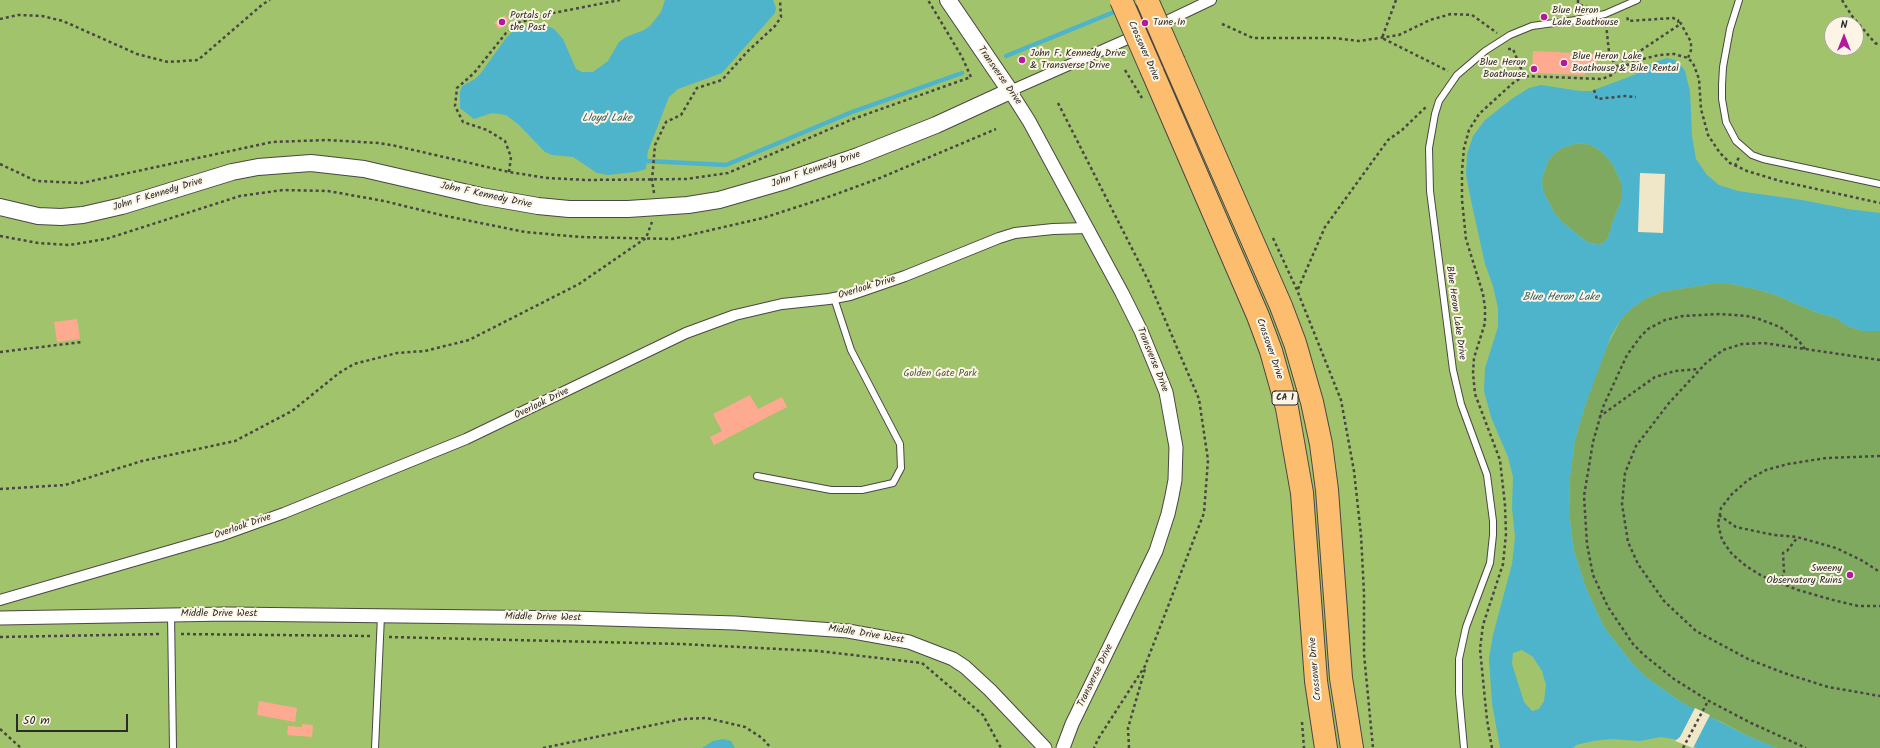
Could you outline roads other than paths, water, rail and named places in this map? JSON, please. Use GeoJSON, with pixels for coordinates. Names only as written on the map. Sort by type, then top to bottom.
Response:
{"type":"FeatureCollection","features":[{"type":"Feature","properties":{"kind":"highway","name":"Crossover Drive"},"geometry":{"type":"LineString","coordinates":[[1121,0],[1253,304],[1271,351],[1288,408],[1302,492],[1316,681],[1326,748]]}},
{"type":"Feature","properties":{"kind":"highway","name":"CA 1"},"geometry":{"type":"LineString","coordinates":[[1147,0],[1279,300],[1295,343],[1312,402],[1326,478],[1341,678],[1352,748]]}},
{"type":"Feature","properties":{"kind":"street","name":"Transverse Drive"},"geometry":{"type":"LineString","coordinates":[[948,0],[1029,121],[1122,292],[1159,371],[1170,410],[1176,447],[1175,480],[1168,514],[1156,551],[1072,724],[1063,748]]}},
{"type":"Feature","properties":{"kind":"street"},"geometry":{"type":"LineString","coordinates":[[1010,91],[1155,27],[1211,0]]}},
{"type":"Feature","properties":{"kind":"street","name":"John F Kennedy Drive"},"geometry":{"type":"LineString","coordinates":[[0,207],[38,216],[61,217],[83,215],[122,206],[239,171],[284,164],[311,163],[364,169],[481,196],[538,206],[600,210],[658,208],[719,200],[786,181],[885,146],[1010,91]]}},
{"type":"Feature","properties":{"kind":"street","name":"Overlook Drive"},"geometry":{"type":"LineString","coordinates":[[0,600],[214,538],[284,513],[478,434],[686,334],[735,315],[782,304],[850,295],[905,276],[999,238],[1033,231],[1087,228]]}},
{"type":"Feature","properties":{"kind":"street","name":"Middle Drive West"},"geometry":{"type":"LineString","coordinates":[[0,618],[171,614],[620,619],[735,623],[833,630],[893,638],[940,652],[966,667],[1007,706],[1045,748]]}},
{"type":"Feature","properties":{"kind":"lane","name":"Blue Heron Lake Drive"},"geometry":{"type":"LineString","coordinates":[[1464,748],[1459,698],[1459,659],[1466,627],[1490,563],[1493,535],[1490,492],[1487,475],[1461,404],[1453,370],[1430,191],[1429,148],[1435,114],[1439,101],[1457,76],[1470,63],[1500,41],[1532,26],[1576,20],[1605,14],[1637,0]]}},
{"type":"Feature","properties":{"kind":"lane"},"geometry":{"type":"LineString","coordinates":[[1739,0],[1729,35],[1722,85],[1722,99],[1726,122],[1736,141],[1752,155],[1763,159],[1880,184]]}},
{"type":"Feature","properties":{"kind":"lane"},"geometry":{"type":"LineString","coordinates":[[758,476],[831,490],[862,490],[893,483],[901,468],[900,444],[851,350],[834,298]]}},
{"type":"Feature","properties":{"kind":"lane"},"geometry":{"type":"LineString","coordinates":[[171,614],[172,748]]}},
{"type":"Feature","properties":{"kind":"lane"},"geometry":{"type":"LineString","coordinates":[[375,748],[381,616]]}},
{"type":"Feature","properties":{"kind":"water","name":"Lloyd Lake"},"geometry":{"type":"Polygon","coordinates":[[[665,0],[773,0],[776,8],[775,13],[722,73],[678,89],[669,97],[648,151],[646,169],[636,172],[608,175],[597,173],[573,157],[552,155],[545,152],[519,125],[506,115],[492,113],[474,119],[460,108],[460,92],[462,86],[475,79],[481,73],[506,38],[514,30],[520,27],[532,26],[547,26],[554,29],[563,39],[576,69],[582,72],[593,72],[608,61],[619,42],[626,37],[650,26],[661,12],[665,0]]]}},
{"type":"Feature","properties":{"kind":"water","name":"Blue Heron Lake"},"geometry":{"type":"Polygon","coordinates":[[[1667,58],[1678,61],[1685,71],[1690,91],[1692,136],[1696,159],[1707,175],[1719,185],[1738,191],[1880,213],[1880,331],[1863,331],[1847,326],[1836,318],[1815,312],[1773,294],[1731,284],[1710,284],[1661,292],[1645,299],[1632,308],[1622,318],[1611,336],[1585,406],[1575,440],[1570,478],[1569,513],[1574,551],[1586,588],[1604,627],[1632,663],[1646,677],[1681,702],[1750,737],[1777,748],[1697,748],[1679,740],[1661,737],[1640,741],[1611,739],[1593,741],[1576,745],[1573,748],[1500,748],[1492,703],[1489,658],[1493,635],[1512,564],[1515,537],[1512,508],[1513,477],[1508,457],[1491,417],[1484,391],[1485,368],[1498,327],[1498,308],[1493,286],[1485,264],[1472,205],[1466,175],[1467,154],[1473,136],[1485,120],[1513,98],[1529,88],[1541,85],[1580,91],[1591,91],[1634,75],[1654,62],[1667,58]],[[1578,143],[1562,148],[1548,161],[1542,179],[1543,191],[1554,212],[1561,221],[1587,242],[1600,245],[1608,238],[1622,199],[1622,184],[1612,163],[1602,152],[1591,145],[1578,143]],[[1522,650],[1513,653],[1512,664],[1524,702],[1532,711],[1539,709],[1544,701],[1546,685],[1542,671],[1533,657],[1522,650]]]}},
{"type":"Feature","properties":{"kind":"water"},"geometry":{"type":"Polygon","coordinates":[[[723,739],[731,741],[735,748],[702,748],[713,741],[723,739]]]}},
{"type":"Feature","properties":{"kind":"waterway"},"geometry":{"type":"LineString","coordinates":[[1006,56],[1119,10]]}},
{"type":"Feature","properties":{"kind":"waterway"},"geometry":{"type":"LineString","coordinates":[[647,161],[726,165],[852,112],[962,73]]}},
{"type":"Feature","properties":{"kind":"place","name":"Blue Heron Lake Boathouse"},"geometry":{"type":"Point","coordinates":[1544,17]}},
{"type":"Feature","properties":{"kind":"place","name":"Portals of the Past"},"geometry":{"type":"Point","coordinates":[502,22]}},
{"type":"Feature","properties":{"kind":"place","name":"Tune In"},"geometry":{"type":"Point","coordinates":[1145,23]}},
{"type":"Feature","properties":{"kind":"place","name":"John F. Kennedy Drive & Transverse Drive"},"geometry":{"type":"Point","coordinates":[1022,60]}},
{"type":"Feature","properties":{"kind":"place","name":"Blue Heron Lake Boathouse & Bike Rental"},"geometry":{"type":"Point","coordinates":[1564,63]}},
{"type":"Feature","properties":{"kind":"place","name":"Blue Heron Boathouse"},"geometry":{"type":"Point","coordinates":[1534,69]}},
{"type":"Feature","properties":{"kind":"place","name":"Sweeny Observatory Ruins"},"geometry":{"type":"Point","coordinates":[1850,575]}},
{"type":"Feature","properties":{"kind":"park label","name":"Golden Gate Park"},"geometry":{"type":"Point","coordinates":[940,374]}}]}
